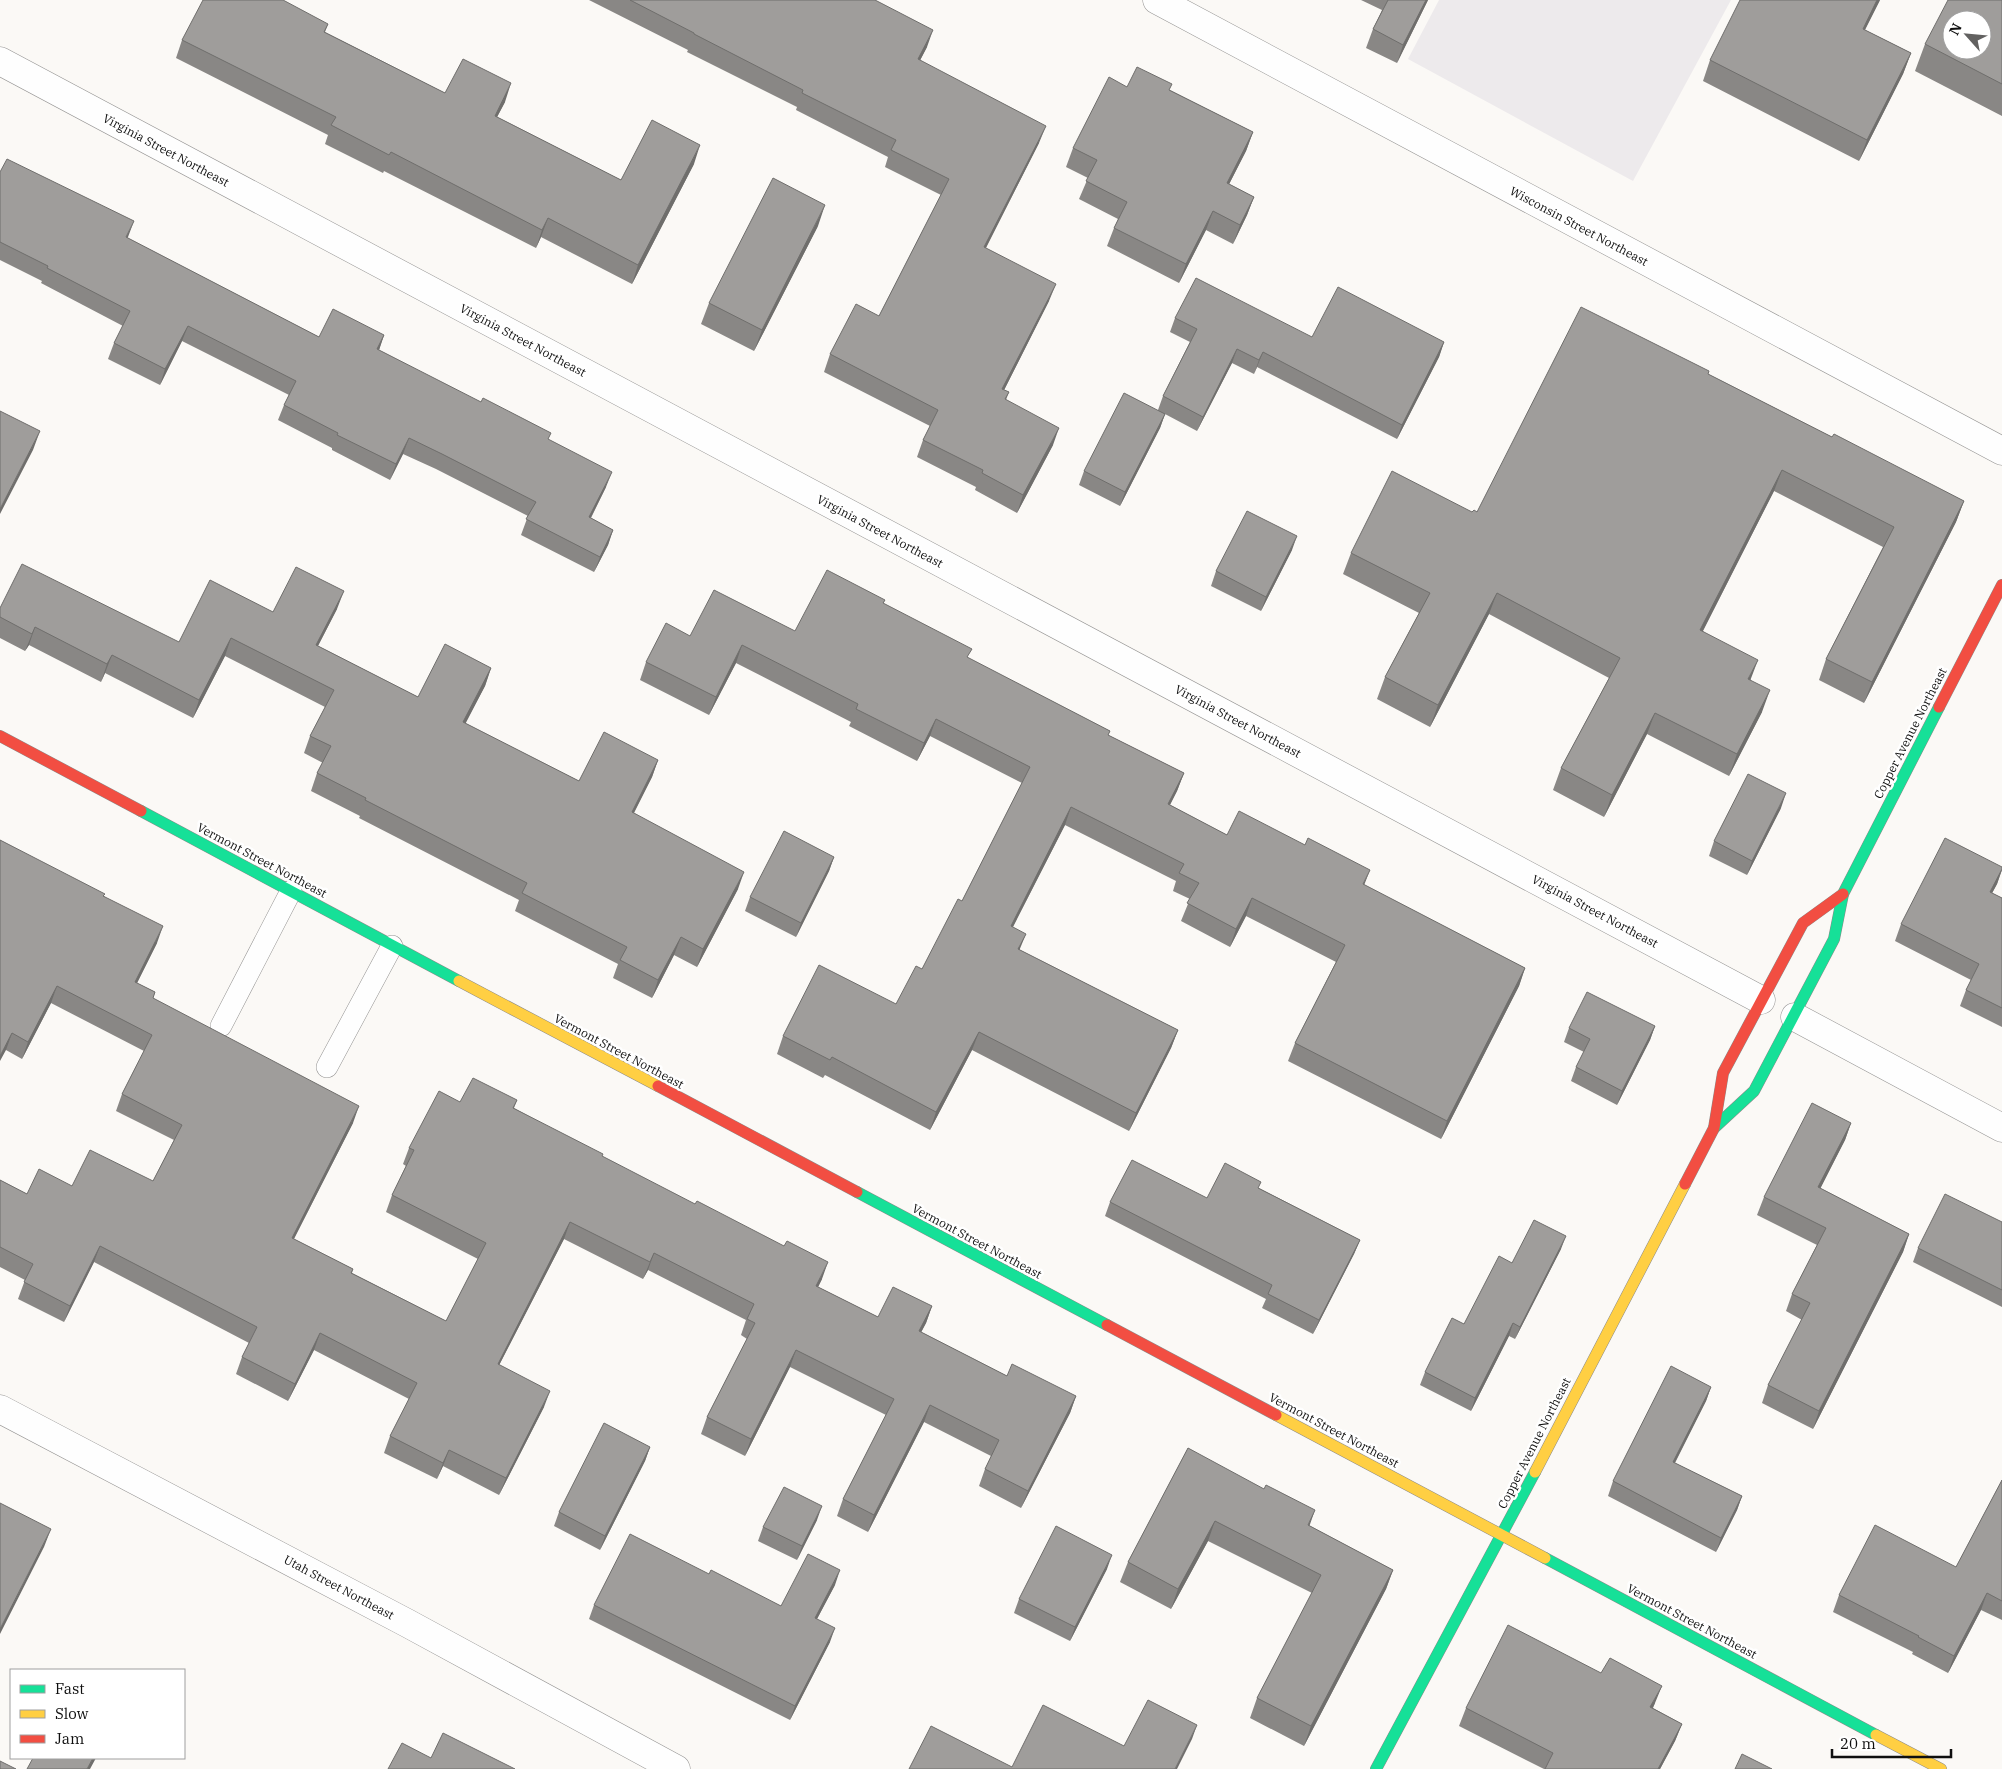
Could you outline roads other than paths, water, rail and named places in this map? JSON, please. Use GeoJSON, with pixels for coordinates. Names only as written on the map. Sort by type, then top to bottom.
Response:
{"type":"FeatureCollection","features":[{"type":"Feature","properties":{"kind":"street","name":"Wisconsin Street Northeast"},"geometry":{"type":"LineString","coordinates":[[1157,0],[2002,452]]}},
{"type":"Feature","properties":{"kind":"street","name":"Virginia Street Northeast"},"geometry":{"type":"LineString","coordinates":[[0,61],[1761,1000]]}},
{"type":"Feature","properties":{"kind":"street","name":"Copper Avenue Northeast"},"geometry":{"type":"LineString","coordinates":[[1714,1128],[1754,1091],[1795,1017],[1834,939],[1843,894],[2002,585]]}},
{"type":"Feature","properties":{"kind":"street","name":"Vermont Street Northeast"},"geometry":{"type":"LineString","coordinates":[[0,736],[1940,1769]]}},
{"type":"Feature","properties":{"kind":"street","name":"Copper Avenue Northeast"},"geometry":{"type":"LineString","coordinates":[[1376,1769],[1502,1535],[1714,1128],[1723,1073],[1761,1000],[1803,923],[1843,894]]}},
{"type":"Feature","properties":{"kind":"street"},"geometry":{"type":"LineString","coordinates":[[1795,1017],[2002,1128]]}},
{"type":"Feature","properties":{"kind":"street","name":"Utah Street Northeast"},"geometry":{"type":"LineString","coordinates":[[0,1409],[407,1623],[676,1769]]}},
{"type":"Feature","properties":{"kind":"lane"},"geometry":{"type":"LineString","coordinates":[[221,1026],[291,891]]}},
{"type":"Feature","properties":{"kind":"lane"},"geometry":{"type":"LineString","coordinates":[[327,1067],[392,946]]}}]}
